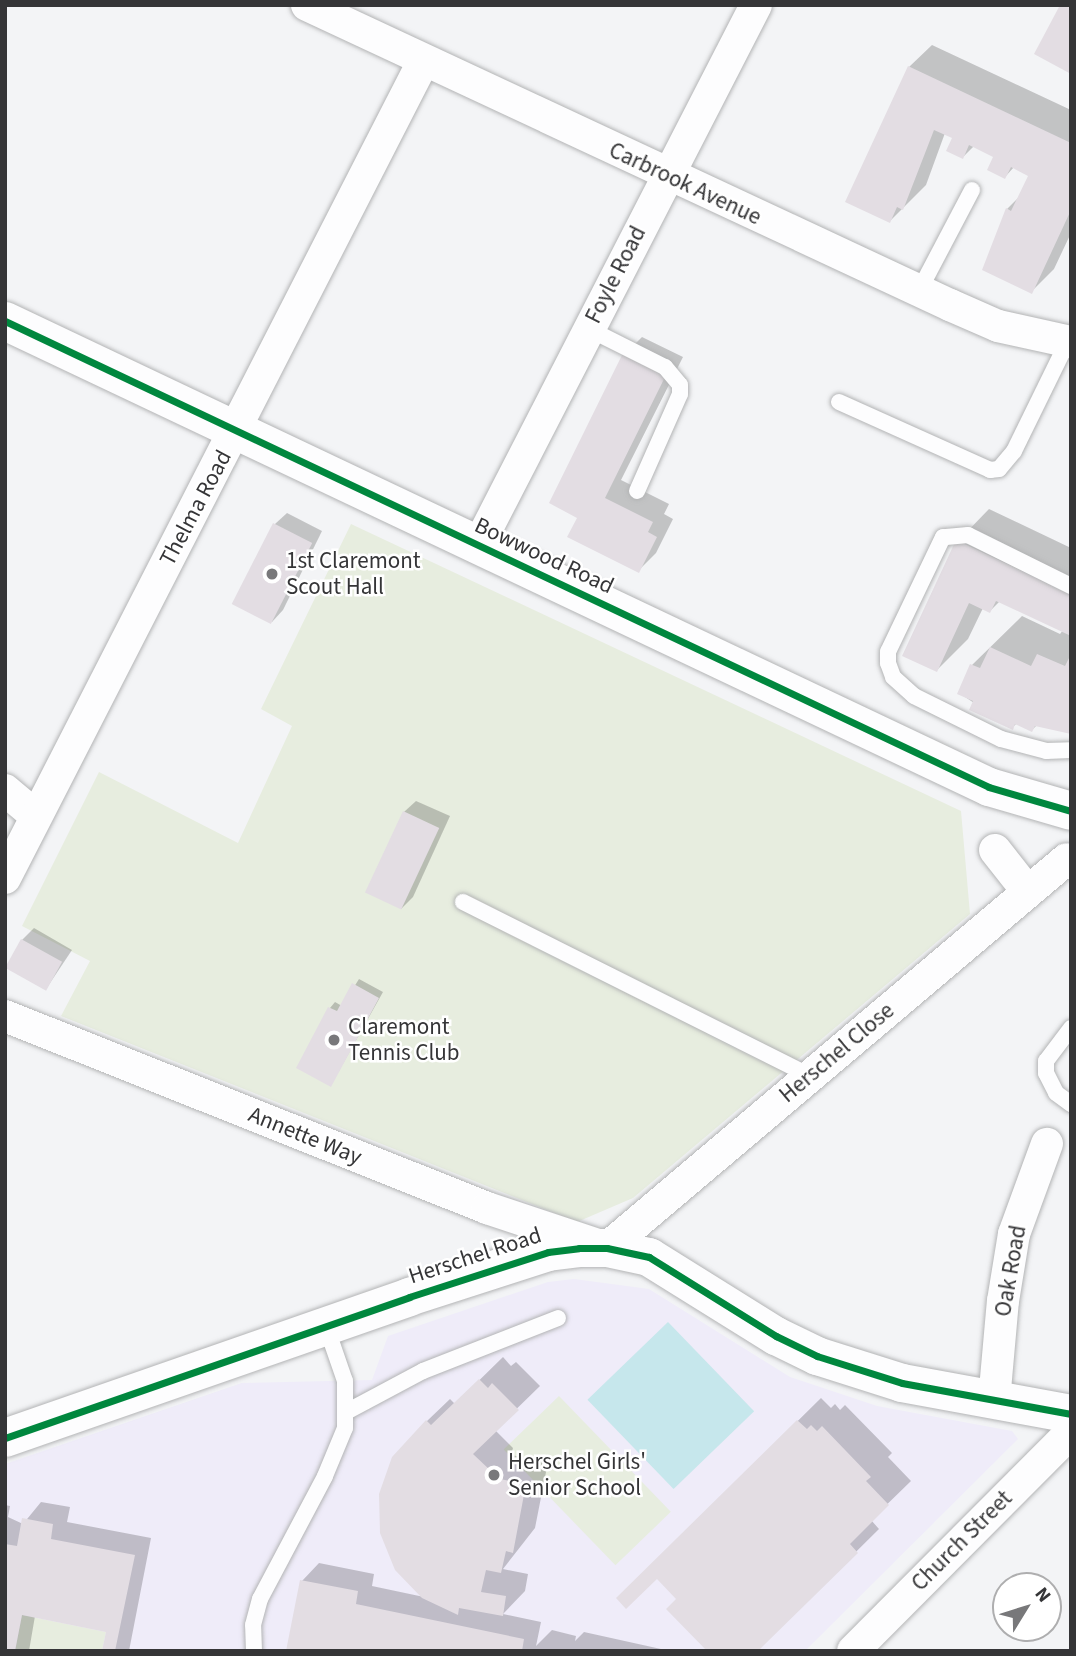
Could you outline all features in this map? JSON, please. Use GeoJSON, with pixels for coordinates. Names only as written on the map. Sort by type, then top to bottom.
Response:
{"type":"FeatureCollection","features":[{"type":"Feature","properties":{"kind":"street","name":"Foyle Road"},"geometry":{"type":"LineString","coordinates":[[478,546],[756,5]]}},
{"type":"Feature","properties":{"kind":"street","name":"Carbrook Avenue"},"geometry":{"type":"LineString","coordinates":[[317,8],[423,62],[667,176],[998,326],[1069,341]]}},
{"type":"Feature","properties":{"kind":"street","name":"Thelma Road"},"geometry":{"type":"LineString","coordinates":[[5,878],[237,431],[423,62]]}},
{"type":"Feature","properties":{"kind":"street","name":"Bowwood Road"},"geometry":{"type":"LineString","coordinates":[[5,321],[989,787],[1071,811]]}},
{"type":"Feature","properties":{"kind":"street"},"geometry":{"type":"LineString","coordinates":[[5,790],[36,816]]}},
{"type":"Feature","properties":{"kind":"street"},"geometry":{"type":"LineString","coordinates":[[995,850],[1028,892]]}},
{"type":"Feature","properties":{"kind":"street","name":"Herschel Close"},"geometry":{"type":"LineString","coordinates":[[607,1248],[1067,859]]}},
{"type":"Feature","properties":{"kind":"street","name":"Annette Way"},"geometry":{"type":"LineString","coordinates":[[5,1016],[487,1208],[607,1248]]}},
{"type":"Feature","properties":{"kind":"street","name":"Oak Road"},"geometry":{"type":"LineString","coordinates":[[994,1401],[1003,1301],[1014,1234],[1047,1144]]}},
{"type":"Feature","properties":{"kind":"street","name":"Herschel Road"},"geometry":{"type":"LineString","coordinates":[[5,1438],[548,1252],[607,1248],[649,1258],[776,1336],[817,1356],[902,1383],[1071,1414]]}},
{"type":"Feature","properties":{"kind":"street","name":"Church Street"},"geometry":{"type":"LineString","coordinates":[[853,1651],[1071,1432]]}},
{"type":"Feature","properties":{"kind":"lane"},"geometry":{"type":"LineString","coordinates":[[919,291],[972,190]]}},
{"type":"Feature","properties":{"kind":"lane"},"geometry":{"type":"LineString","coordinates":[[589,329],[665,367],[680,385],[680,394],[637,491]]}},
{"type":"Feature","properties":{"kind":"lane"},"geometry":{"type":"LineString","coordinates":[[839,402],[990,470],[999,469],[1014,451],[1069,341]]}},
{"type":"Feature","properties":{"kind":"lane"},"geometry":{"type":"LineString","coordinates":[[1071,586],[968,535],[943,537],[888,652],[888,663],[893,677],[914,696],[1002,739],[1046,751],[1071,750]]}},
{"type":"Feature","properties":{"kind":"lane"},"geometry":{"type":"LineString","coordinates":[[463,902],[810,1076]]}},
{"type":"Feature","properties":{"kind":"lane"},"geometry":{"type":"LineString","coordinates":[[1071,1028],[1046,1061],[1046,1073],[1056,1093],[1071,1104]]}},
{"type":"Feature","properties":{"kind":"lane"},"geometry":{"type":"LineString","coordinates":[[348,1411],[423,1371],[558,1318]]}},
{"type":"Feature","properties":{"kind":"lane"},"geometry":{"type":"LineString","coordinates":[[254,1651],[260,1599],[325,1476],[348,1411],[345,1381],[326,1326]]}},
{"type":"Feature","properties":{"kind":"shaded area"},"geometry":{"type":"Polygon","coordinates":[[[351,524],[961,811],[970,914],[633,1198],[577,1222],[61,1016],[90,961],[22,926],[99,772],[238,843],[292,726],[261,709],[351,524]]]}},
{"type":"Feature","properties":{"kind":"shaded area","name":"Herschel Girls' Senior School"},"geometry":{"type":"Polygon","coordinates":[[[574,1279],[649,1289],[790,1377],[877,1406],[1012,1431],[1018,1439],[805,1651],[5,1651],[5,1464],[242,1383],[372,1380],[388,1336],[548,1282],[574,1279]]]}},
{"type":"Feature","properties":{"kind":"shaded area"},"geometry":{"type":"Polygon","coordinates":[[[559,1396],[671,1512],[615,1565],[504,1449],[559,1396]]]}},
{"type":"Feature","properties":{"kind":"shaded area"},"geometry":{"type":"Polygon","coordinates":[[[22,1615],[106,1632],[102,1651],[15,1651],[22,1615]]]}},
{"type":"Feature","properties":{"kind":"water"},"geometry":{"type":"Polygon","coordinates":[[[668,1322],[754,1411],[674,1489],[587,1400],[668,1322]]]}},
{"type":"Feature","properties":{"kind":"building"},"geometry":{"type":"Polygon","coordinates":[[[1060,5],[1071,5],[1071,74],[1034,54],[1060,5]]]}},
{"type":"Feature","properties":{"kind":"building"},"geometry":{"type":"Polygon","coordinates":[[[908,66],[1071,143],[1071,210],[1032,294],[982,270],[1006,208],[1011,211],[1028,176],[1011,167],[1005,179],[987,170],[993,157],[969,145],[963,159],[946,151],[952,138],[934,130],[903,210],[897,207],[890,223],[845,202],[908,66]]]}},
{"type":"Feature","properties":{"kind":"building"},"geometry":{"type":"Polygon","coordinates":[[[623,353],[666,375],[605,498],[653,522],[648,532],[657,537],[639,573],[567,537],[577,518],[549,503],[623,353]]]}},
{"type":"Feature","properties":{"kind":"building","name":"1st Claremont Scout Hall"},"geometry":{"type":"Polygon","coordinates":[[[273,523],[312,543],[271,624],[232,604],[273,523]]]}},
{"type":"Feature","properties":{"kind":"building"},"geometry":{"type":"Polygon","coordinates":[[[956,540],[1071,594],[1071,636],[996,601],[990,613],[969,603],[937,672],[902,656],[956,540]]]}},
{"type":"Feature","properties":{"kind":"building"},"geometry":{"type":"Polygon","coordinates":[[[990,647],[1031,666],[1037,654],[1065,666],[1071,654],[1071,734],[1035,726],[1032,732],[1015,724],[1013,730],[969,710],[973,701],[957,694],[970,664],[980,668],[990,647]]]}},
{"type":"Feature","properties":{"kind":"building"},"geometry":{"type":"Polygon","coordinates":[[[403,811],[439,828],[401,909],[365,893],[403,811]]]}},
{"type":"Feature","properties":{"kind":"building"},"geometry":{"type":"Polygon","coordinates":[[[21,939],[62,962],[46,991],[5,968],[21,939]]]}},
{"type":"Feature","properties":{"kind":"building","name":"Claremont Tennis Club"},"geometry":{"type":"Polygon","coordinates":[[[352,983],[379,998],[331,1087],[296,1068],[328,1007],[337,1011],[352,983]]]}},
{"type":"Feature","properties":{"kind":"building"},"geometry":{"type":"Polygon","coordinates":[[[479,1379],[488,1388],[492,1383],[519,1410],[473,1454],[491,1471],[490,1477],[526,1484],[513,1553],[506,1551],[501,1573],[486,1570],[481,1592],[506,1596],[503,1616],[459,1608],[458,1615],[422,1598],[395,1570],[380,1533],[379,1494],[392,1457],[426,1420],[431,1425],[479,1379]]]}},
{"type":"Feature","properties":{"kind":"building"},"geometry":{"type":"Polygon","coordinates":[[[797,1420],[807,1429],[811,1425],[817,1431],[822,1426],[871,1477],[866,1481],[889,1505],[850,1544],[858,1553],[758,1651],[707,1651],[666,1609],[676,1599],[657,1579],[626,1609],[616,1598],[797,1420]]]}},
{"type":"Feature","properties":{"kind":"building"},"geometry":{"type":"Polygon","coordinates":[[[22,1518],[53,1524],[51,1539],[135,1555],[115,1651],[102,1651],[106,1632],[22,1615],[15,1651],[5,1651],[5,1544],[17,1546],[22,1518]]]}},
{"type":"Feature","properties":{"kind":"building"},"geometry":{"type":"Polygon","coordinates":[[[300,1580],[358,1591],[356,1604],[524,1639],[522,1651],[286,1651],[300,1580]]]}},
{"type":"Feature","properties":{"kind":"cycle path"},"geometry":{"type":"LineString","coordinates":[[5,321],[989,787],[1071,811]]}},
{"type":"Feature","properties":{"kind":"cycle path"},"geometry":{"type":"LineString","coordinates":[[5,1438],[409,1297],[548,1252],[579,1248],[607,1248],[649,1257],[776,1336],[817,1356],[902,1383],[1071,1414]]}},
{"type":"Feature","properties":{"kind":"place","name":"1st Claremont Scout Hall"},"geometry":{"type":"Point","coordinates":[272,574]}},
{"type":"Feature","properties":{"kind":"place","name":"Claremont Tennis Club"},"geometry":{"type":"Point","coordinates":[334,1040]}},
{"type":"Feature","properties":{"kind":"place","name":"Herschel Girls' Senior School"},"geometry":{"type":"Point","coordinates":[494,1475]}}]}
